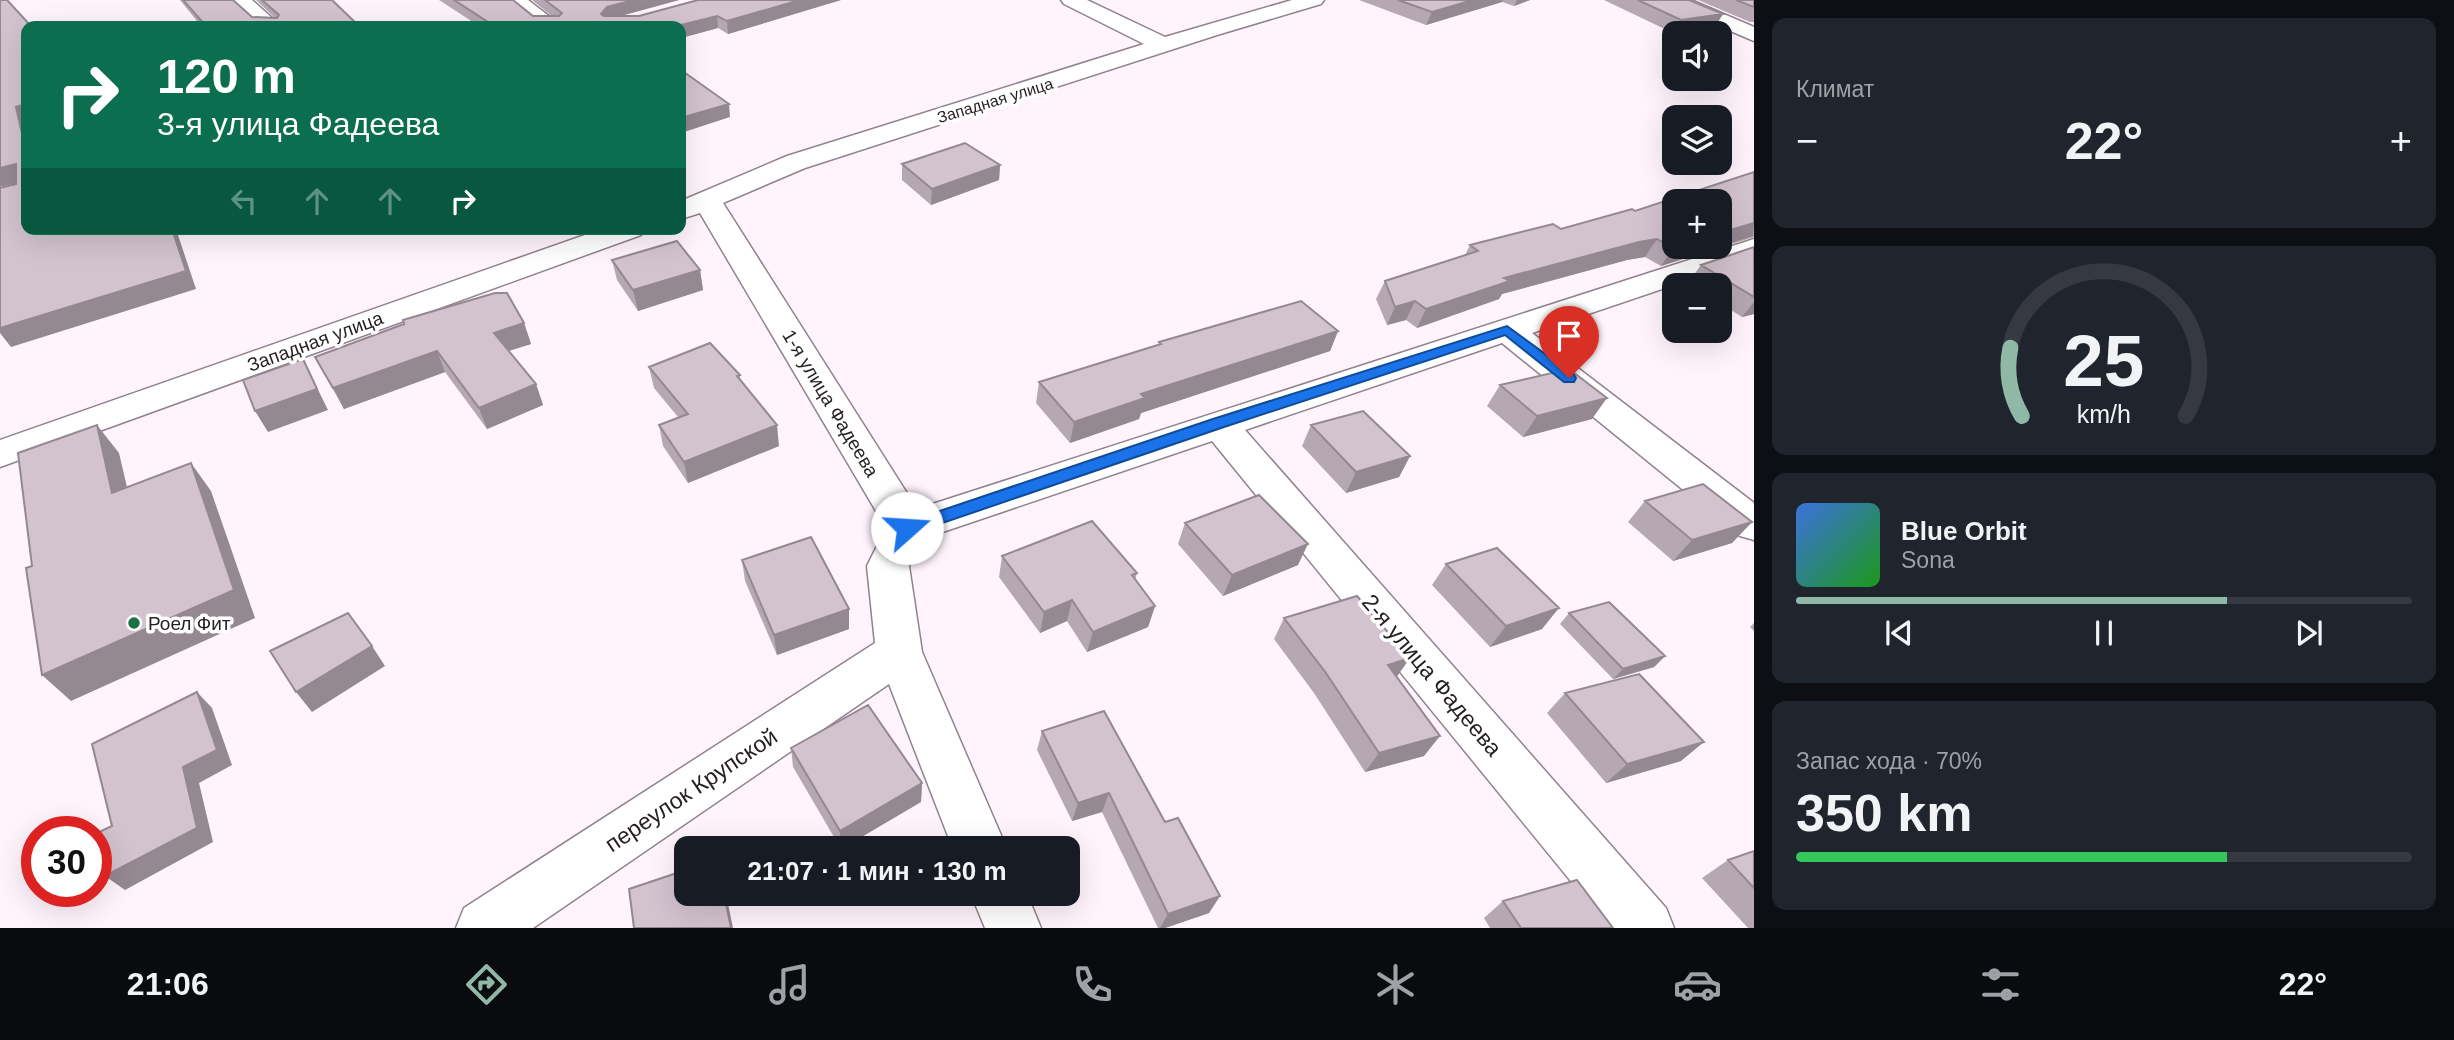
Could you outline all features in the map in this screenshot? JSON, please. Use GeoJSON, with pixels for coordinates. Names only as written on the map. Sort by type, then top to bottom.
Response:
{"type":"FeatureCollection","features":[{"type":"Feature","properties":{"kind":"street"},"geometry":{"type":"LineString","coordinates":[[240,0],[264,21]]}},
{"type":"Feature","properties":{"kind":"street"},"geometry":{"type":"LineString","coordinates":[[514,0],[544,21]]}},
{"type":"Feature","properties":{"kind":"street"},"geometry":{"type":"LineString","coordinates":[[1071,0],[1164,46]]}},
{"type":"Feature","properties":{"kind":"street","name":"Западная улица"},"geometry":{"type":"LineString","coordinates":[[694,207],[796,162],[1314,0]]}},
{"type":"Feature","properties":{"kind":"street"},"geometry":{"type":"LineString","coordinates":[[1674,0],[1754,36]]}},
{"type":"Feature","properties":{"kind":"street","name":"1-я улица Фадеева"},"geometry":{"type":"LineString","coordinates":[[694,207],[907,528]]}},
{"type":"Feature","properties":{"kind":"street","name":"Западная улица"},"geometry":{"type":"LineString","coordinates":[[0,454],[614,235]]}},
{"type":"Feature","properties":{"kind":"street"},"geometry":{"type":"LineString","coordinates":[[975,836],[898,652],[888,566],[907,528],[1218,423],[1750,252]]}},
{"type":"Feature","properties":{"kind":"street"},"geometry":{"type":"LineString","coordinates":[[1507,330],[1754,525]]}},
{"type":"Feature","properties":{"kind":"street","name":"2-я улица Фадеева"},"geometry":{"type":"LineString","coordinates":[[1218,423],[1646,928]]}},
{"type":"Feature","properties":{"kind":"street","name":"переулок Крупской"},"geometry":{"type":"LineString","coordinates":[[484,928],[898,652]]}},
{"type":"Feature","properties":{"kind":"street"},"geometry":{"type":"LineString","coordinates":[[1004,906],[1013,928]]}},
{"type":"Feature","properties":{"kind":"building"},"geometry":{"type":"Polygon","coordinates":[[[0,0],[7,0],[26,21],[21,21],[21,106],[16,107],[21,129],[21,235],[174,235],[186,271],[0,328],[0,188],[16,184],[16,164],[0,168],[0,0]]]}},
{"type":"Feature","properties":{"kind":"building"},"geometry":{"type":"Polygon","coordinates":[[[183,0],[233,0],[252,17],[277,18],[279,15],[262,0],[332,0],[354,21],[202,21],[183,0]]]}},
{"type":"Feature","properties":{"kind":"building"},"geometry":{"type":"Polygon","coordinates":[[[454,0],[513,0],[533,16],[559,16],[562,13],[545,0],[634,0],[607,7],[601,14],[639,16],[698,0],[800,0],[727,21],[717,16],[686,24],[686,21],[486,21],[454,0]]]}},
{"type":"Feature","properties":{"kind":"building"},"geometry":{"type":"Polygon","coordinates":[[[1398,0],[1473,0],[1432,12],[1398,0]]]}},
{"type":"Feature","properties":{"kind":"building"},"geometry":{"type":"Polygon","coordinates":[[[1638,0],[1689,0],[1723,14],[1681,20],[1638,0]]]}},
{"type":"Feature","properties":{"kind":"building"},"geometry":{"type":"Polygon","coordinates":[[[1736,0],[1754,0],[1754,7],[1736,0]]]}},
{"type":"Feature","properties":{"kind":"building"},"geometry":{"type":"Polygon","coordinates":[[[686,74],[729,104],[686,117],[686,74]]]}},
{"type":"Feature","properties":{"kind":"building"},"geometry":{"type":"Polygon","coordinates":[[[965,143],[1000,165],[932,189],[902,164],[965,143]]]}},
{"type":"Feature","properties":{"kind":"building"},"geometry":{"type":"Polygon","coordinates":[[[1754,172],[1754,223],[1732,229],[1732,189],[1702,189],[1754,172]]]}},
{"type":"Feature","properties":{"kind":"building"},"geometry":{"type":"Polygon","coordinates":[[[1662,202],[1662,242],[1657,239],[1639,242],[1504,278],[1510,281],[1426,309],[1415,301],[1395,307],[1385,281],[1478,251],[1470,245],[1553,224],[1561,229],[1632,209],[1635,211],[1662,202]]]}},
{"type":"Feature","properties":{"kind":"building"},"geometry":{"type":"Polygon","coordinates":[[[677,241],[700,270],[633,290],[612,260],[677,241]]]}},
{"type":"Feature","properties":{"kind":"building"},"geometry":{"type":"Polygon","coordinates":[[[1754,247],[1754,297],[1732,284],[1732,273],[1714,273],[1701,265],[1719,259],[1732,259],[1732,254],[1754,247]]]}},
{"type":"Feature","properties":{"kind":"building"},"geometry":{"type":"Polygon","coordinates":[[[495,293],[507,293],[524,323],[494,333],[536,384],[479,408],[437,351],[333,388],[315,357],[404,324],[403,320],[495,293]]]}},
{"type":"Feature","properties":{"kind":"building"},"geometry":{"type":"Polygon","coordinates":[[[1301,301],[1338,331],[1141,394],[1145,398],[1074,422],[1039,382],[1161,344],[1159,342],[1301,301]]]}},
{"type":"Feature","properties":{"kind":"building"},"geometry":{"type":"Polygon","coordinates":[[[710,343],[740,375],[737,376],[777,425],[684,462],[659,425],[688,414],[649,367],[710,343]]]}},
{"type":"Feature","properties":{"kind":"building"},"geometry":{"type":"Polygon","coordinates":[[[303,359],[317,389],[255,411],[243,380],[303,359]]]}},
{"type":"Feature","properties":{"kind":"building"},"geometry":{"type":"Polygon","coordinates":[[[1569,369],[1607,398],[1537,416],[1500,385],[1569,369]]]}},
{"type":"Feature","properties":{"kind":"building"},"geometry":{"type":"Polygon","coordinates":[[[1363,411],[1410,456],[1356,472],[1311,425],[1363,411]]]}},
{"type":"Feature","properties":{"kind":"building"},"geometry":{"type":"Polygon","coordinates":[[[97,425],[112,493],[191,463],[234,590],[42,675],[26,568],[32,566],[18,453],[97,425]]]}},
{"type":"Feature","properties":{"kind":"building"},"geometry":{"type":"Polygon","coordinates":[[[1703,484],[1752,522],[1692,540],[1645,501],[1703,484]]]}},
{"type":"Feature","properties":{"kind":"building"},"geometry":{"type":"Polygon","coordinates":[[[1259,495],[1308,544],[1232,575],[1185,523],[1259,495]]]}},
{"type":"Feature","properties":{"kind":"building"},"geometry":{"type":"Polygon","coordinates":[[[1092,521],[1137,573],[1132,575],[1155,606],[1093,632],[1072,600],[1044,612],[1002,556],[1092,521]]]}},
{"type":"Feature","properties":{"kind":"building"},"geometry":{"type":"Polygon","coordinates":[[[811,537],[849,609],[774,635],[742,560],[811,537]]]}},
{"type":"Feature","properties":{"kind":"building"},"geometry":{"type":"Polygon","coordinates":[[[1497,548],[1559,608],[1506,626],[1446,564],[1497,548]]]}},
{"type":"Feature","properties":{"kind":"building"},"geometry":{"type":"Polygon","coordinates":[[[1357,596],[1410,658],[1388,665],[1440,736],[1379,753],[1326,673],[1284,618],[1357,596]]]}},
{"type":"Feature","properties":{"kind":"building"},"geometry":{"type":"Polygon","coordinates":[[[1609,602],[1665,656],[1623,669],[1569,613],[1609,602]]]}},
{"type":"Feature","properties":{"kind":"building"},"geometry":{"type":"Polygon","coordinates":[[[348,613],[372,646],[296,692],[270,651],[348,613]]]}},
{"type":"Feature","properties":{"kind":"building"},"geometry":{"type":"Polygon","coordinates":[[[1639,674],[1704,742],[1627,764],[1565,693],[1639,674]]]}},
{"type":"Feature","properties":{"kind":"building"},"geometry":{"type":"Polygon","coordinates":[[[197,692],[217,750],[183,767],[197,828],[112,872],[112,816],[110,816],[92,744],[197,692]]]}},
{"type":"Feature","properties":{"kind":"building"},"geometry":{"type":"Polygon","coordinates":[[[868,705],[922,783],[840,831],[791,748],[868,705]]]}},
{"type":"Feature","properties":{"kind":"building"},"geometry":{"type":"Polygon","coordinates":[[[1104,711],[1165,822],[1178,818],[1220,896],[1168,914],[1109,793],[1078,803],[1042,731],[1104,711]]]}},
{"type":"Feature","properties":{"kind":"building"},"geometry":{"type":"Polygon","coordinates":[[[1754,851],[1754,888],[1728,860],[1754,851]]]}},
{"type":"Feature","properties":{"kind":"building"},"geometry":{"type":"Polygon","coordinates":[[[674,874],[674,906],[726,906],[731,928],[634,928],[629,889],[674,874]]]}},
{"type":"Feature","properties":{"kind":"building"},"geometry":{"type":"Polygon","coordinates":[[[1577,880],[1613,928],[1521,928],[1503,901],[1577,880]]]}},
{"type":"Feature","properties":{"kind":"place","name":"Роел Фит"},"geometry":{"type":"Point","coordinates":[134,623]}},
{"type":"Feature","properties":{"kind":"route"},"geometry":{"type":"LineString","coordinates":[[907,528],[1218,423],[1507,330],[1569,378]]}}]}
